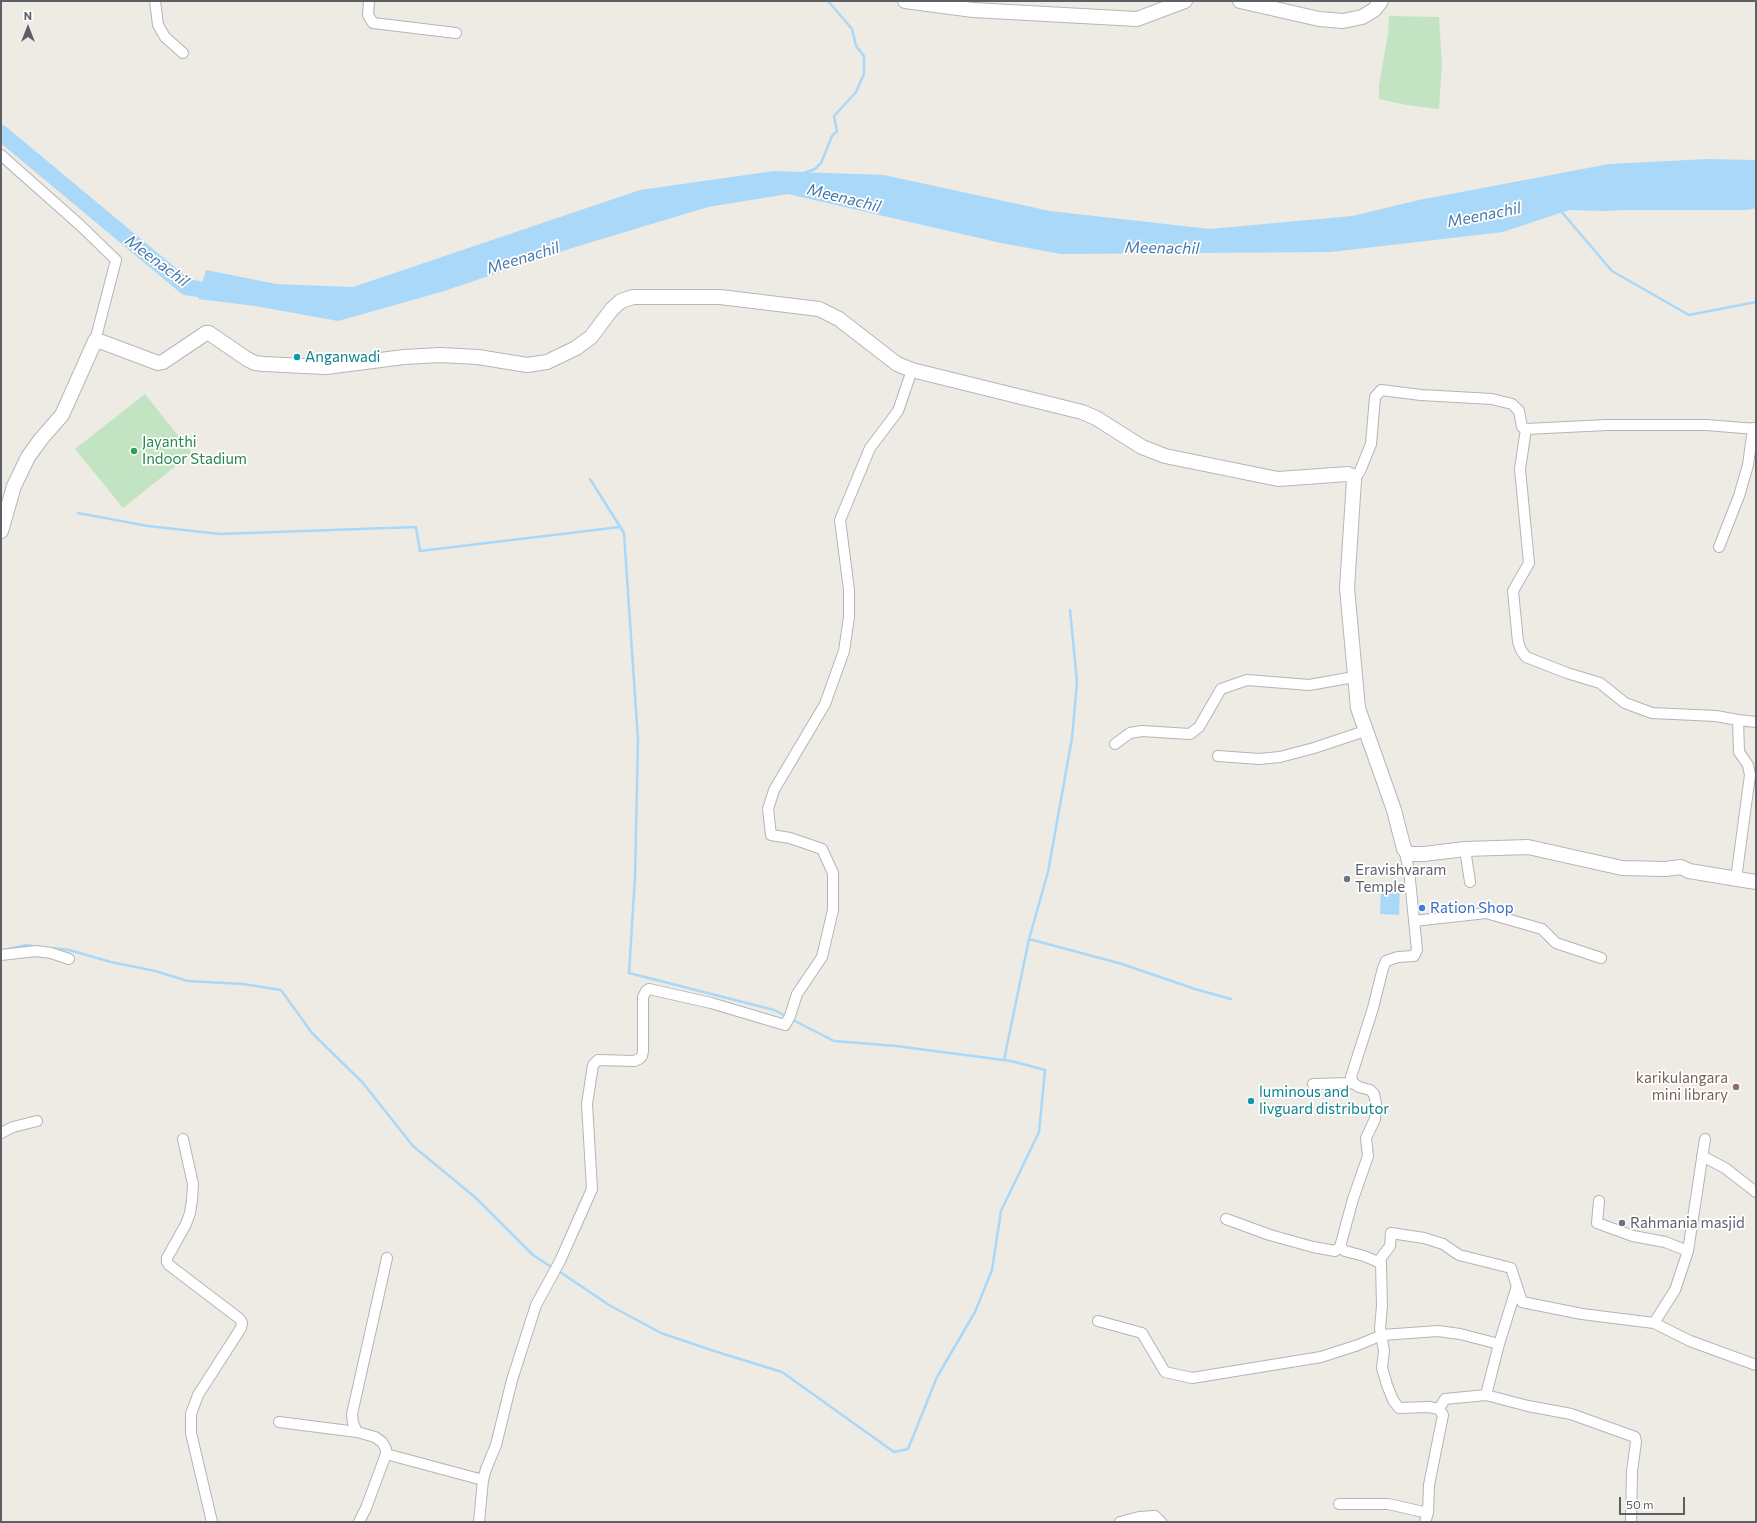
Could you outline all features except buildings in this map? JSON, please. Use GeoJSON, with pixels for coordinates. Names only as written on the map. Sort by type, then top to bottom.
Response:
{"type":"FeatureCollection","features":[{"type":"Feature","properties":{"kind":"main road"},"geometry":{"type":"LineString","coordinates":[[905,1],[973,10],[1137,19],[1185,1]]}},
{"type":"Feature","properties":{"kind":"main road"},"geometry":{"type":"LineString","coordinates":[[1240,1],[1320,19],[1343,21],[1362,17],[1374,10],[1380,1]]}},
{"type":"Feature","properties":{"kind":"main road"},"geometry":{"type":"LineString","coordinates":[[1,531],[14,486],[28,457],[41,439],[62,415],[95,341],[102,342],[158,363],[163,362],[206,333],[209,333],[247,359],[255,363],[264,364],[326,367],[404,357],[440,356],[478,357],[526,365],[547,362],[576,348],[591,337],[612,309],[620,301],[633,297],[720,297],[819,309],[831,314],[883,355],[897,364],[912,370],[1082,412],[1096,418],[1142,447],[1165,456],[1278,479],[1348,474],[1352,476],[1354,480],[1347,588],[1358,708],[1394,810],[1404,849],[1409,854],[1424,854],[1465,849],[1528,847],[1622,868],[1665,869],[1681,867],[1689,871],[1756,882]]}},
{"type":"Feature","properties":{"kind":"street"},"geometry":{"type":"LineString","coordinates":[[155,1],[158,25],[165,37],[183,53]]}},
{"type":"Feature","properties":{"kind":"street"},"geometry":{"type":"LineString","coordinates":[[369,1],[368,15],[373,23],[456,33]]}},
{"type":"Feature","properties":{"kind":"street"},"geometry":{"type":"LineString","coordinates":[[1,155],[116,260],[95,341]]}},
{"type":"Feature","properties":{"kind":"street"},"geometry":{"type":"LineString","coordinates":[[479,1522],[483,1480],[496,1445],[512,1380],[536,1305],[560,1261],[592,1184],[587,1104],[593,1065],[598,1060],[639,1060],[643,1051],[643,997],[646,991],[654,989],[711,1003],[785,1025],[797,994],[822,958],[833,910],[833,873],[822,849],[790,838],[772,835],[768,809],[774,790],[825,704],[844,651],[849,617],[849,590],[840,520],[870,448],[898,411],[912,370]]}},
{"type":"Feature","properties":{"kind":"street"},"geometry":{"type":"LineString","coordinates":[[1354,480],[1360,471],[1371,444],[1375,397],[1381,390],[1421,395],[1492,399],[1512,404],[1519,410],[1522,427],[1526,429],[1607,425],[1706,425],[1755,429],[1748,465],[1739,496],[1719,547]]}},
{"type":"Feature","properties":{"kind":"street"},"geometry":{"type":"LineString","coordinates":[[1526,429],[1520,468],[1529,563],[1526,572],[1513,591],[1518,642],[1526,657],[1600,683],[1625,703],[1652,713],[1716,716],[1756,722]]}},
{"type":"Feature","properties":{"kind":"street"},"geometry":{"type":"LineString","coordinates":[[1115,744],[1130,733],[1142,731],[1190,734],[1199,727],[1221,689],[1247,680],[1309,685],[1354,676]]}},
{"type":"Feature","properties":{"kind":"street"},"geometry":{"type":"LineString","coordinates":[[1736,879],[1750,776],[1748,765],[1739,752],[1738,720]]}},
{"type":"Feature","properties":{"kind":"street"},"geometry":{"type":"LineString","coordinates":[[1218,756],[1259,759],[1274,758],[1314,748],[1366,731]]}},
{"type":"Feature","properties":{"kind":"street"},"geometry":{"type":"LineString","coordinates":[[1226,1219],[1270,1235],[1313,1247],[1335,1251],[1340,1247],[1353,1198],[1368,1156],[1366,1138],[1375,1119],[1376,1104],[1374,1094],[1370,1090],[1359,1088],[1353,1083],[1351,1077],[1352,1073],[1373,1008],[1382,968],[1386,961],[1398,957],[1414,956],[1417,950],[1409,870],[1404,849]]}},
{"type":"Feature","properties":{"kind":"street"},"geometry":{"type":"LineString","coordinates":[[1465,849],[1470,882]]}},
{"type":"Feature","properties":{"kind":"street"},"geometry":{"type":"LineString","coordinates":[[1414,921],[1486,913],[1542,930],[1556,943],[1601,958]]}},
{"type":"Feature","properties":{"kind":"street"},"geometry":{"type":"LineString","coordinates":[[1,955],[36,951],[51,953],[69,959]]}},
{"type":"Feature","properties":{"kind":"street"},"geometry":{"type":"LineString","coordinates":[[1312,1084],[1353,1083]]}},
{"type":"Feature","properties":{"kind":"street"},"geometry":{"type":"LineString","coordinates":[[1,1133],[13,1127],[37,1120]]}},
{"type":"Feature","properties":{"kind":"street"},"geometry":{"type":"LineString","coordinates":[[183,1139],[193,1184],[192,1200],[190,1213],[186,1224],[167,1258],[167,1262],[240,1319],[242,1323],[242,1328],[198,1395],[191,1414],[191,1433],[212,1522]]}},
{"type":"Feature","properties":{"kind":"street"},"geometry":{"type":"LineString","coordinates":[[1654,1323],[1675,1290],[1688,1251],[1705,1139]]}},
{"type":"Feature","properties":{"kind":"street"},"geometry":{"type":"LineString","coordinates":[[1702,1156],[1725,1168],[1756,1192]]}},
{"type":"Feature","properties":{"kind":"street"},"geometry":{"type":"LineString","coordinates":[[1599,1200],[1597,1223],[1633,1236],[1665,1242],[1688,1251]]}},
{"type":"Feature","properties":{"kind":"street"},"geometry":{"type":"LineString","coordinates":[[1378,1262],[1390,1246],[1391,1233],[1424,1238],[1443,1244],[1459,1255],[1511,1268],[1522,1302],[1582,1314],[1654,1323],[1690,1341],[1756,1365]]}},
{"type":"Feature","properties":{"kind":"street"},"geometry":{"type":"LineString","coordinates":[[1339,1504],[1388,1504],[1427,1518],[1429,1485],[1443,1420],[1443,1415],[1439,1409],[1429,1407],[1399,1408],[1387,1385],[1382,1368],[1384,1351],[1380,1328],[1381,1263],[1364,1256],[1345,1251],[1340,1247]]}},
{"type":"Feature","properties":{"kind":"street"},"geometry":{"type":"LineString","coordinates":[[357,1432],[353,1423],[352,1414],[386,1258]]}},
{"type":"Feature","properties":{"kind":"street"},"geometry":{"type":"LineString","coordinates":[[1486,1395],[1498,1344],[1517,1286]]}},
{"type":"Feature","properties":{"kind":"street"},"geometry":{"type":"LineString","coordinates":[[1098,1321],[1142,1333],[1165,1372],[1192,1378],[1322,1357],[1382,1335],[1438,1331],[1460,1334],[1498,1344]]}},
{"type":"Feature","properties":{"kind":"street"},"geometry":{"type":"LineString","coordinates":[[1439,1409],[1445,1399],[1486,1395],[1528,1406],[1571,1414],[1635,1437],[1636,1442],[1632,1471],[1631,1522]]}},
{"type":"Feature","properties":{"kind":"street"},"geometry":{"type":"LineString","coordinates":[[279,1422],[357,1432],[375,1437],[382,1442],[386,1449],[386,1454],[366,1508],[359,1522]]}},
{"type":"Feature","properties":{"kind":"street"},"geometry":{"type":"LineString","coordinates":[[386,1454],[483,1480]]}},
{"type":"Feature","properties":{"kind":"street"},"geometry":{"type":"LineString","coordinates":[[1120,1522],[1139,1517],[1155,1516],[1161,1522]]}},
{"type":"Feature","properties":{"kind":"green space"},"geometry":{"type":"Polygon","coordinates":[[[1389,16],[1439,17],[1442,64],[1439,109],[1407,105],[1379,99],[1379,85],[1388,34],[1389,16]]]}},
{"type":"Feature","properties":{"kind":"green space","name":"Jayanthi Indoor Stadium"},"geometry":{"type":"Polygon","coordinates":[[[145,394],[192,453],[123,508],[75,449],[145,394]]]}},
{"type":"Feature","properties":{"kind":"water"},"geometry":{"type":"Polygon","coordinates":[[[1707,159],[1756,160],[1756,208],[1747,210],[1569,210],[1503,232],[1331,252],[1061,254],[1001,243],[788,194],[708,207],[572,248],[441,292],[338,321],[255,306],[198,299],[206,270],[276,284],[353,287],[640,190],[774,171],[884,175],[1050,211],[1210,229],[1352,216],[1419,200],[1609,164],[1707,159]]]}},
{"type":"Feature","properties":{"kind":"water"},"geometry":{"type":"Polygon","coordinates":[[[1381,888],[1400,889],[1399,915],[1380,914],[1381,888]]]}},
{"type":"Feature","properties":{"kind":"waterway"},"geometry":{"type":"LineString","coordinates":[[804,173],[815,169],[821,163],[832,136],[837,131],[834,116],[856,92],[864,74],[864,56],[856,46],[852,29],[828,1]]}},
{"type":"Feature","properties":{"kind":"waterway","name":"Meenachil"},"geometry":{"type":"LineString","coordinates":[[1,133],[186,287],[222,293]]}},
{"type":"Feature","properties":{"kind":"waterway"},"geometry":{"type":"LineString","coordinates":[[1560,210],[1612,271],[1689,315],[1756,302]]}},
{"type":"Feature","properties":{"kind":"waterway"},"geometry":{"type":"LineString","coordinates":[[590,479],[624,533],[638,740],[635,877],[629,973],[774,1010],[786,1016]]}},
{"type":"Feature","properties":{"kind":"waterway"},"geometry":{"type":"LineString","coordinates":[[78,513],[148,526],[220,534],[416,527],[420,551],[620,527]]}},
{"type":"Feature","properties":{"kind":"waterway"},"geometry":{"type":"LineString","coordinates":[[1004,1060],[1029,939],[1048,872],[1072,738],[1077,682],[1070,610]]}},
{"type":"Feature","properties":{"kind":"waterway"},"geometry":{"type":"LineString","coordinates":[[1029,939],[1122,964],[1195,989],[1231,999]]}},
{"type":"Feature","properties":{"kind":"waterway"},"geometry":{"type":"LineString","coordinates":[[5,950],[26,945],[38,947]]}},
{"type":"Feature","properties":{"kind":"waterway"},"geometry":{"type":"LineString","coordinates":[[51,948],[69,950],[111,962],[155,971],[188,981],[243,984],[281,990],[312,1033],[363,1083],[413,1146],[476,1198],[533,1255],[553,1268]]}},
{"type":"Feature","properties":{"kind":"waterway"},"geometry":{"type":"LineString","coordinates":[[557,1270],[609,1305],[661,1333],[782,1372],[894,1452],[908,1449],[937,1377],[975,1312],[992,1270],[1001,1211],[1039,1132],[1045,1070],[1011,1061],[896,1046],[834,1041],[791,1019]]}},
{"type":"Feature","properties":{"kind":"place","name":"Anganwadi"},"geometry":{"type":"Point","coordinates":[297,357]}},
{"type":"Feature","properties":{"kind":"place","name":"Jayanthi Indoor Stadium"},"geometry":{"type":"Point","coordinates":[134,451]}},
{"type":"Feature","properties":{"kind":"place","name":"Eravishvaram Temple"},"geometry":{"type":"Point","coordinates":[1347,879]}},
{"type":"Feature","properties":{"kind":"place","name":"Ration Shop"},"geometry":{"type":"Point","coordinates":[1422,908]}},
{"type":"Feature","properties":{"kind":"place","name":"karikulangara mini library"},"geometry":{"type":"Point","coordinates":[1736,1087]}},
{"type":"Feature","properties":{"kind":"place","name":"luminous and livguard distributor"},"geometry":{"type":"Point","coordinates":[1251,1101]}},
{"type":"Feature","properties":{"kind":"place","name":"Rahmania masjid"},"geometry":{"type":"Point","coordinates":[1622,1223]}}]}
